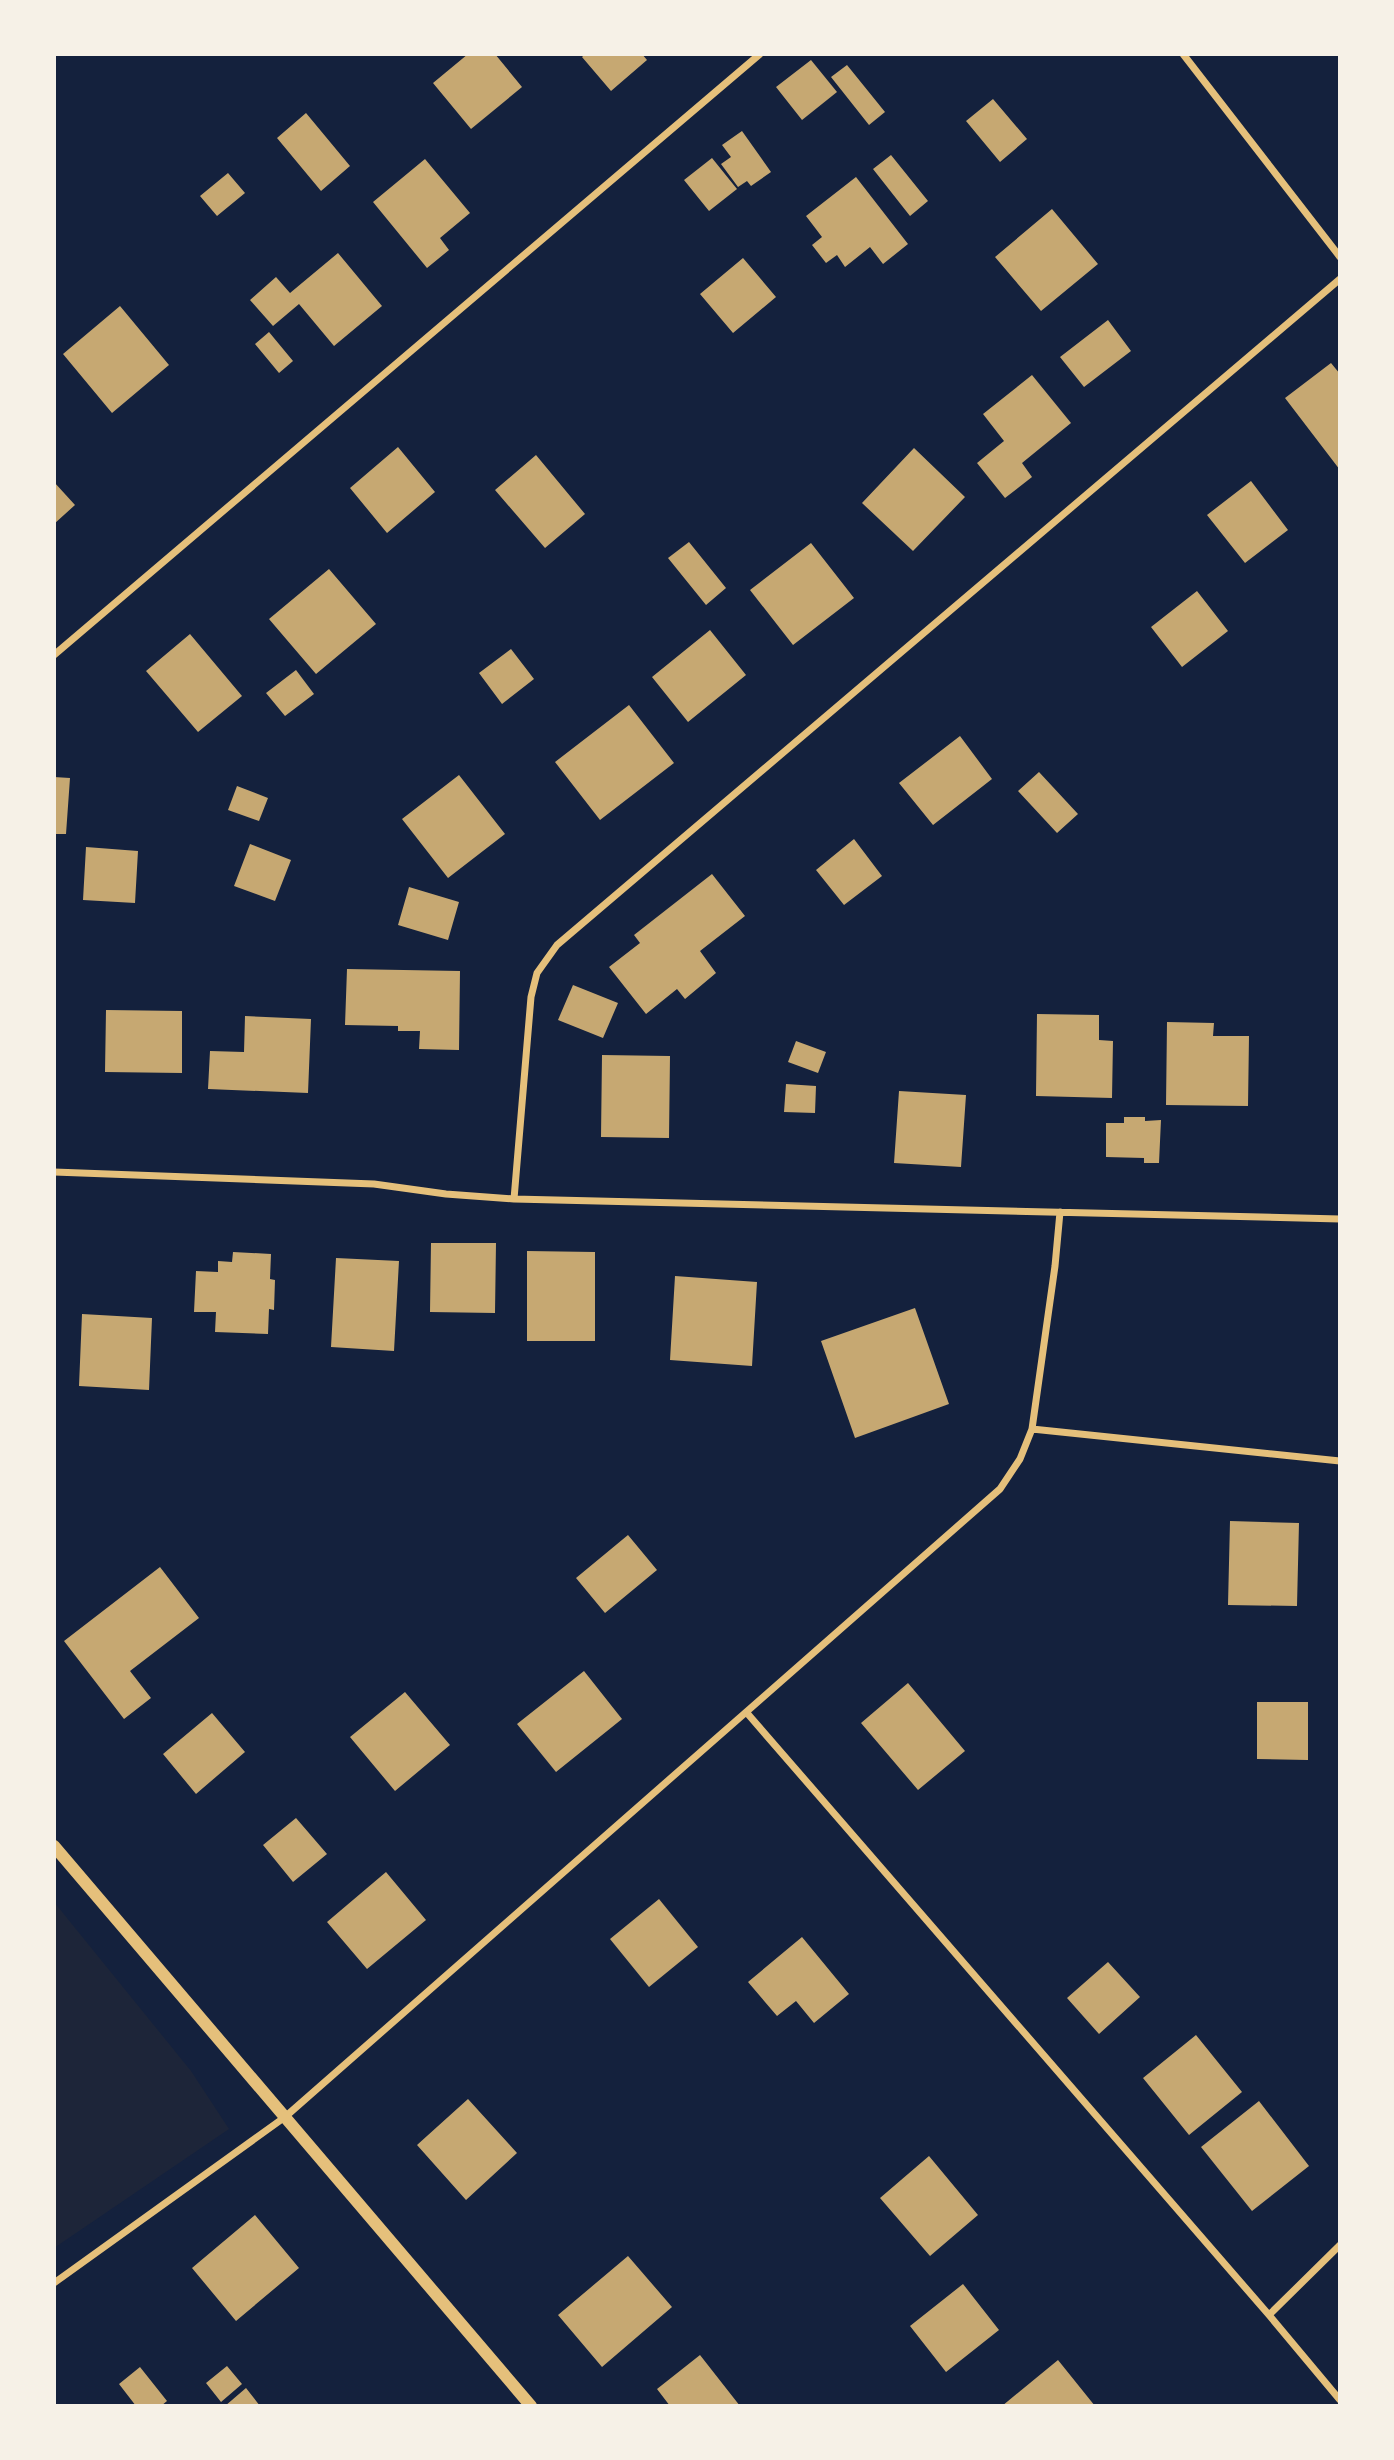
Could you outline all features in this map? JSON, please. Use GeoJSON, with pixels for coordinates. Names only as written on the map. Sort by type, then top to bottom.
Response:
{"type":"FeatureCollection","features":[{"type":"Feature","properties":{"kind":"street"},"geometry":{"type":"LineString","coordinates":[[54,655],[760,54]]}},
{"type":"Feature","properties":{"kind":"street"},"geometry":{"type":"LineString","coordinates":[[1183,54],[1340,257]]}},
{"type":"Feature","properties":{"kind":"street"},"geometry":{"type":"LineString","coordinates":[[514,1199],[531,998],[537,973],[557,945],[1340,279]]}},
{"type":"Feature","properties":{"kind":"street"},"geometry":{"type":"LineString","coordinates":[[54,1172],[374,1184],[446,1194],[514,1199],[1340,1219]]}},
{"type":"Feature","properties":{"kind":"street"},"geometry":{"type":"LineString","coordinates":[[54,2283],[285,2117],[1000,1489],[1020,1460],[1032,1429],[1060,1212]]}},
{"type":"Feature","properties":{"kind":"street"},"geometry":{"type":"LineString","coordinates":[[1032,1429],[1340,1461]]}},
{"type":"Feature","properties":{"kind":"street"},"geometry":{"type":"LineString","coordinates":[[747,1713],[1340,2400]]}},
{"type":"Feature","properties":{"kind":"street"},"geometry":{"type":"LineString","coordinates":[[54,1846],[531,2406]]}},
{"type":"Feature","properties":{"kind":"street"},"geometry":{"type":"LineString","coordinates":[[1269,2315],[1340,2245]]}},
{"type":"Feature","properties":{"kind":"shaded area"},"geometry":{"type":"Polygon","coordinates":[[[54,1902],[191,2071],[229,2129],[54,2248],[54,1902]]]}},
{"type":"Feature","properties":{"kind":"building"},"geometry":{"type":"Polygon","coordinates":[[[468,54],[495,54],[522,87],[471,129],[433,83],[468,54]]]}},
{"type":"Feature","properties":{"kind":"building"},"geometry":{"type":"Polygon","coordinates":[[[585,54],[642,54],[647,60],[611,91],[582,57],[585,54]]]}},
{"type":"Feature","properties":{"kind":"building"},"geometry":{"type":"Polygon","coordinates":[[[811,60],[837,92],[802,120],[776,87],[811,60]]]}},
{"type":"Feature","properties":{"kind":"building"},"geometry":{"type":"Polygon","coordinates":[[[847,65],[885,112],[869,125],[831,77],[847,65]]]}},
{"type":"Feature","properties":{"kind":"building"},"geometry":{"type":"Polygon","coordinates":[[[993,99],[1027,139],[1000,162],[966,121],[993,99]]]}},
{"type":"Feature","properties":{"kind":"building"},"geometry":{"type":"Polygon","coordinates":[[[306,113],[350,166],[321,191],[277,138],[306,113]]]}},
{"type":"Feature","properties":{"kind":"building"},"geometry":{"type":"Polygon","coordinates":[[[742,131],[771,172],[751,186],[747,181],[738,187],[721,164],[731,157],[722,145],[742,131]]]}},
{"type":"Feature","properties":{"kind":"building"},"geometry":{"type":"Polygon","coordinates":[[[891,155],[928,201],[910,216],[873,169],[891,155]]]}},
{"type":"Feature","properties":{"kind":"building"},"geometry":{"type":"Polygon","coordinates":[[[712,158],[737,189],[709,211],[684,180],[712,158]]]}},
{"type":"Feature","properties":{"kind":"building"},"geometry":{"type":"Polygon","coordinates":[[[425,159],[470,213],[440,238],[449,250],[427,268],[373,202],[425,159]]]}},
{"type":"Feature","properties":{"kind":"building"},"geometry":{"type":"Polygon","coordinates":[[[228,173],[245,193],[217,216],[200,196],[228,173]]]}},
{"type":"Feature","properties":{"kind":"building"},"geometry":{"type":"Polygon","coordinates":[[[856,177],[908,244],[883,264],[870,247],[845,267],[837,255],[826,263],[812,245],[822,237],[806,216],[856,177]]]}},
{"type":"Feature","properties":{"kind":"building"},"geometry":{"type":"Polygon","coordinates":[[[1052,209],[1098,264],[1041,311],[995,257],[1052,209]]]}},
{"type":"Feature","properties":{"kind":"building"},"geometry":{"type":"Polygon","coordinates":[[[338,253],[382,306],[334,346],[299,304],[273,326],[250,300],[276,277],[290,293],[338,253]]]}},
{"type":"Feature","properties":{"kind":"building"},"geometry":{"type":"Polygon","coordinates":[[[743,258],[776,297],[733,333],[700,294],[743,258]]]}},
{"type":"Feature","properties":{"kind":"building"},"geometry":{"type":"Polygon","coordinates":[[[120,306],[169,365],[112,413],[63,354],[120,306]]]}},
{"type":"Feature","properties":{"kind":"building"},"geometry":{"type":"Polygon","coordinates":[[[1108,320],[1131,351],[1084,387],[1060,357],[1108,320]]]}},
{"type":"Feature","properties":{"kind":"building"},"geometry":{"type":"Polygon","coordinates":[[[269,332],[293,361],[279,373],[255,344],[269,332]]]}},
{"type":"Feature","properties":{"kind":"building"},"geometry":{"type":"Polygon","coordinates":[[[1331,363],[1340,374],[1340,470],[1285,398],[1331,363]]]}},
{"type":"Feature","properties":{"kind":"building"},"geometry":{"type":"Polygon","coordinates":[[[1032,375],[1071,423],[1022,463],[1032,477],[1005,498],[977,463],[1004,441],[983,414],[1032,375]]]}},
{"type":"Feature","properties":{"kind":"building"},"geometry":{"type":"Polygon","coordinates":[[[398,447],[435,492],[387,533],[350,488],[398,447]]]}},
{"type":"Feature","properties":{"kind":"building"},"geometry":{"type":"Polygon","coordinates":[[[914,448],[965,497],[913,551],[862,503],[914,448]]]}},
{"type":"Feature","properties":{"kind":"building"},"geometry":{"type":"Polygon","coordinates":[[[536,455],[585,514],[545,548],[495,490],[536,455]]]}},
{"type":"Feature","properties":{"kind":"building"},"geometry":{"type":"Polygon","coordinates":[[[1251,481],[1288,530],[1245,563],[1207,515],[1251,481]]]}},
{"type":"Feature","properties":{"kind":"building"},"geometry":{"type":"Polygon","coordinates":[[[54,482],[75,505],[54,524],[54,482]]]}},
{"type":"Feature","properties":{"kind":"building"},"geometry":{"type":"Polygon","coordinates":[[[689,542],[726,588],[706,605],[668,558],[689,542]]]}},
{"type":"Feature","properties":{"kind":"building"},"geometry":{"type":"Polygon","coordinates":[[[811,543],[854,598],[793,645],[750,590],[811,543]]]}},
{"type":"Feature","properties":{"kind":"building"},"geometry":{"type":"Polygon","coordinates":[[[329,569],[376,624],[316,674],[269,619],[329,569]]]}},
{"type":"Feature","properties":{"kind":"building"},"geometry":{"type":"Polygon","coordinates":[[[1197,591],[1228,631],[1182,667],[1151,627],[1197,591]]]}},
{"type":"Feature","properties":{"kind":"building"},"geometry":{"type":"Polygon","coordinates":[[[710,630],[746,675],[688,722],[652,677],[710,630]]]}},
{"type":"Feature","properties":{"kind":"building"},"geometry":{"type":"Polygon","coordinates":[[[190,634],[242,696],[198,732],[146,671],[190,634]]]}},
{"type":"Feature","properties":{"kind":"building"},"geometry":{"type":"Polygon","coordinates":[[[511,649],[534,679],[502,704],[479,673],[511,649]]]}},
{"type":"Feature","properties":{"kind":"building"},"geometry":{"type":"Polygon","coordinates":[[[296,670],[314,694],[285,716],[266,693],[296,670]]]}},
{"type":"Feature","properties":{"kind":"building"},"geometry":{"type":"Polygon","coordinates":[[[629,705],[674,763],[600,820],[555,762],[629,705]]]}},
{"type":"Feature","properties":{"kind":"building"},"geometry":{"type":"Polygon","coordinates":[[[960,736],[992,779],[933,825],[899,783],[960,736]]]}},
{"type":"Feature","properties":{"kind":"building"},"geometry":{"type":"Polygon","coordinates":[[[1039,772],[1078,814],[1057,833],[1018,791],[1039,772]]]}},
{"type":"Feature","properties":{"kind":"building"},"geometry":{"type":"Polygon","coordinates":[[[459,775],[505,834],[448,878],[402,819],[459,775]]]}},
{"type":"Feature","properties":{"kind":"building"},"geometry":{"type":"Polygon","coordinates":[[[54,777],[70,778],[66,834],[54,834],[54,777]]]}},
{"type":"Feature","properties":{"kind":"building"},"geometry":{"type":"Polygon","coordinates":[[[237,786],[268,798],[259,821],[228,810],[237,786]]]}},
{"type":"Feature","properties":{"kind":"building"},"geometry":{"type":"Polygon","coordinates":[[[854,839],[882,876],[844,905],[816,870],[854,839]]]}},
{"type":"Feature","properties":{"kind":"building"},"geometry":{"type":"Polygon","coordinates":[[[250,844],[291,860],[275,901],[234,886],[250,844]]]}},
{"type":"Feature","properties":{"kind":"building"},"geometry":{"type":"Polygon","coordinates":[[[86,847],[138,851],[135,903],[83,900],[86,847]]]}},
{"type":"Feature","properties":{"kind":"building"},"geometry":{"type":"Polygon","coordinates":[[[712,874],[745,916],[700,951],[716,973],[685,999],[677,989],[646,1014],[609,967],[640,943],[634,935],[712,874]]]}},
{"type":"Feature","properties":{"kind":"building"},"geometry":{"type":"Polygon","coordinates":[[[409,887],[459,902],[448,940],[398,925],[409,887]]]}},
{"type":"Feature","properties":{"kind":"building"},"geometry":{"type":"Polygon","coordinates":[[[347,969],[460,971],[459,1050],[419,1049],[420,1031],[398,1031],[398,1026],[345,1025],[347,969]]]}},
{"type":"Feature","properties":{"kind":"building"},"geometry":{"type":"Polygon","coordinates":[[[573,985],[618,1003],[603,1038],[558,1020],[573,985]]]}},
{"type":"Feature","properties":{"kind":"building"},"geometry":{"type":"Polygon","coordinates":[[[106,1010],[182,1011],[182,1073],[105,1072],[106,1010]]]}},
{"type":"Feature","properties":{"kind":"building"},"geometry":{"type":"Polygon","coordinates":[[[1037,1014],[1099,1015],[1099,1040],[1113,1041],[1112,1098],[1036,1096],[1037,1014]]]}},
{"type":"Feature","properties":{"kind":"building"},"geometry":{"type":"Polygon","coordinates":[[[245,1016],[311,1019],[308,1093],[208,1089],[210,1051],[244,1052],[245,1016]]]}},
{"type":"Feature","properties":{"kind":"building"},"geometry":{"type":"Polygon","coordinates":[[[1167,1022],[1214,1023],[1213,1036],[1249,1036],[1248,1106],[1166,1105],[1167,1022]]]}},
{"type":"Feature","properties":{"kind":"building"},"geometry":{"type":"Polygon","coordinates":[[[796,1041],[826,1052],[818,1073],[788,1062],[796,1041]]]}},
{"type":"Feature","properties":{"kind":"building"},"geometry":{"type":"Polygon","coordinates":[[[602,1055],[670,1056],[669,1138],[601,1137],[602,1055]]]}},
{"type":"Feature","properties":{"kind":"building"},"geometry":{"type":"Polygon","coordinates":[[[786,1084],[816,1086],[815,1113],[784,1112],[786,1084]]]}},
{"type":"Feature","properties":{"kind":"building"},"geometry":{"type":"Polygon","coordinates":[[[899,1091],[966,1095],[961,1167],[894,1163],[899,1091]]]}},
{"type":"Feature","properties":{"kind":"building"},"geometry":{"type":"Polygon","coordinates":[[[1124,1117],[1145,1117],[1145,1121],[1161,1120],[1159,1163],[1144,1163],[1144,1158],[1106,1157],[1106,1123],[1124,1123],[1124,1117]]]}},
{"type":"Feature","properties":{"kind":"building"},"geometry":{"type":"Polygon","coordinates":[[[431,1243],[496,1243],[495,1313],[430,1312],[431,1243]]]}},
{"type":"Feature","properties":{"kind":"building"},"geometry":{"type":"Polygon","coordinates":[[[527,1251],[595,1252],[595,1341],[527,1341],[527,1251]]]}},
{"type":"Feature","properties":{"kind":"building"},"geometry":{"type":"Polygon","coordinates":[[[233,1252],[271,1254],[270,1279],[275,1280],[274,1310],[269,1309],[268,1334],[215,1332],[216,1312],[194,1312],[196,1271],[218,1272],[218,1261],[232,1262],[233,1252]]]}},
{"type":"Feature","properties":{"kind":"building"},"geometry":{"type":"Polygon","coordinates":[[[336,1258],[399,1261],[394,1351],[331,1347],[336,1258]]]}},
{"type":"Feature","properties":{"kind":"building"},"geometry":{"type":"Polygon","coordinates":[[[675,1276],[757,1282],[752,1366],[670,1360],[675,1276]]]}},
{"type":"Feature","properties":{"kind":"building"},"geometry":{"type":"Polygon","coordinates":[[[915,1308],[949,1404],[855,1438],[821,1341],[915,1308]]]}},
{"type":"Feature","properties":{"kind":"building"},"geometry":{"type":"Polygon","coordinates":[[[82,1314],[152,1318],[149,1390],[79,1386],[82,1314]]]}},
{"type":"Feature","properties":{"kind":"building"},"geometry":{"type":"Polygon","coordinates":[[[1230,1521],[1299,1523],[1297,1606],[1228,1605],[1230,1521]]]}},
{"type":"Feature","properties":{"kind":"building"},"geometry":{"type":"Polygon","coordinates":[[[628,1535],[657,1570],[605,1613],[576,1578],[628,1535]]]}},
{"type":"Feature","properties":{"kind":"building"},"geometry":{"type":"Polygon","coordinates":[[[160,1567],[199,1618],[130,1671],[151,1698],[124,1719],[64,1641],[160,1567]]]}},
{"type":"Feature","properties":{"kind":"building"},"geometry":{"type":"Polygon","coordinates":[[[584,1671],[622,1719],[556,1772],[517,1724],[584,1671]]]}},
{"type":"Feature","properties":{"kind":"building"},"geometry":{"type":"Polygon","coordinates":[[[908,1683],[965,1751],[918,1790],[861,1723],[908,1683]]]}},
{"type":"Feature","properties":{"kind":"building"},"geometry":{"type":"Polygon","coordinates":[[[405,1692],[450,1745],[395,1791],[350,1737],[405,1692]]]}},
{"type":"Feature","properties":{"kind":"building"},"geometry":{"type":"Polygon","coordinates":[[[1257,1702],[1308,1702],[1308,1760],[1257,1759],[1257,1702]]]}},
{"type":"Feature","properties":{"kind":"building"},"geometry":{"type":"Polygon","coordinates":[[[212,1713],[245,1752],[196,1794],[163,1754],[212,1713]]]}},
{"type":"Feature","properties":{"kind":"building"},"geometry":{"type":"Polygon","coordinates":[[[296,1818],[327,1854],[293,1882],[263,1845],[296,1818]]]}},
{"type":"Feature","properties":{"kind":"building"},"geometry":{"type":"Polygon","coordinates":[[[386,1872],[426,1920],[367,1969],[327,1922],[386,1872]]]}},
{"type":"Feature","properties":{"kind":"building"},"geometry":{"type":"Polygon","coordinates":[[[659,1899],[698,1947],[649,1987],[610,1939],[659,1899]]]}},
{"type":"Feature","properties":{"kind":"building"},"geometry":{"type":"Polygon","coordinates":[[[802,1937],[849,1994],[814,2023],[796,2001],[777,2016],[748,1982],[802,1937]]]}},
{"type":"Feature","properties":{"kind":"building"},"geometry":{"type":"Polygon","coordinates":[[[1108,1962],[1140,1997],[1099,2034],[1067,1998],[1108,1962]]]}},
{"type":"Feature","properties":{"kind":"building"},"geometry":{"type":"Polygon","coordinates":[[[1196,2035],[1242,2092],[1189,2135],[1143,2078],[1196,2035]]]}},
{"type":"Feature","properties":{"kind":"building"},"geometry":{"type":"Polygon","coordinates":[[[468,2099],[517,2153],[466,2200],[417,2145],[468,2099]]]}},
{"type":"Feature","properties":{"kind":"building"},"geometry":{"type":"Polygon","coordinates":[[[1259,2101],[1309,2166],[1252,2211],[1201,2147],[1259,2101]]]}},
{"type":"Feature","properties":{"kind":"building"},"geometry":{"type":"Polygon","coordinates":[[[929,2156],[978,2215],[930,2256],[880,2198],[929,2156]]]}},
{"type":"Feature","properties":{"kind":"building"},"geometry":{"type":"Polygon","coordinates":[[[255,2215],[299,2268],[236,2321],[192,2268],[255,2215]]]}},
{"type":"Feature","properties":{"kind":"building"},"geometry":{"type":"Polygon","coordinates":[[[628,2256],[672,2307],[602,2367],[558,2315],[628,2256]]]}},
{"type":"Feature","properties":{"kind":"building"},"geometry":{"type":"Polygon","coordinates":[[[963,2284],[999,2330],[946,2372],[910,2326],[963,2284]]]}},
{"type":"Feature","properties":{"kind":"building"},"geometry":{"type":"Polygon","coordinates":[[[700,2355],[740,2406],[670,2406],[657,2389],[700,2355]]]}},
{"type":"Feature","properties":{"kind":"building"},"geometry":{"type":"Polygon","coordinates":[[[1058,2360],[1095,2406],[1002,2406],[1058,2360]]]}},
{"type":"Feature","properties":{"kind":"building"},"geometry":{"type":"Polygon","coordinates":[[[227,2366],[242,2384],[221,2402],[206,2383],[227,2366]]]}},
{"type":"Feature","properties":{"kind":"building"},"geometry":{"type":"Polygon","coordinates":[[[140,2367],[167,2401],[161,2406],[136,2406],[119,2384],[140,2367]]]}},
{"type":"Feature","properties":{"kind":"building"},"geometry":{"type":"Polygon","coordinates":[[[246,2388],[260,2406],[225,2406],[246,2388]]]}}]}
